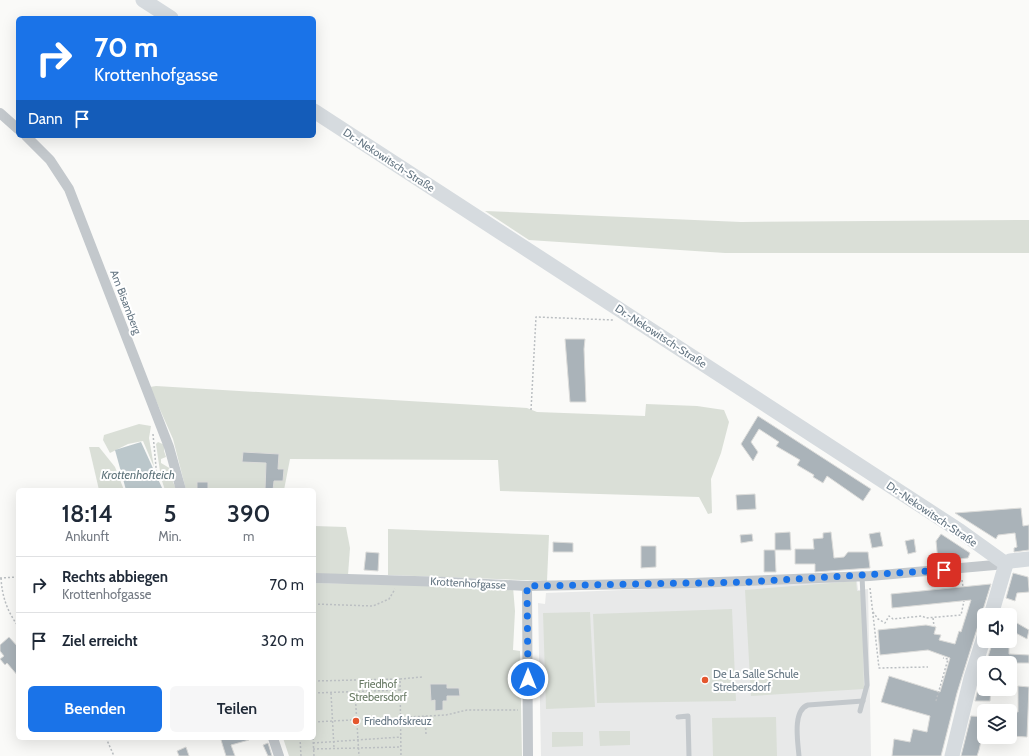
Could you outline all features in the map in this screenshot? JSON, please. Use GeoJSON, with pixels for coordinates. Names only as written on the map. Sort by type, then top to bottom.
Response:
{"type":"FeatureCollection","features":[{"type":"Feature","properties":{"kind":"main road"},"geometry":{"type":"LineString","coordinates":[[144,0],[168,16]]}},
{"type":"Feature","properties":{"kind":"main road","name":"Dr.-Nekowitsch-Straße"},"geometry":{"type":"LineString","coordinates":[[316,112],[960,531],[1006,564]]}},
{"type":"Feature","properties":{"kind":"main road","name":"Krottenhofgasse"},"geometry":{"type":"LineString","coordinates":[[1006,564],[1029,559]]}},
{"type":"Feature","properties":{"kind":"main road"},"geometry":{"type":"LineString","coordinates":[[993,608],[1006,564]]}},
{"type":"Feature","properties":{"kind":"main road"},"geometry":{"type":"LineString","coordinates":[[952,756],[971,678],[980,648]]}},
{"type":"Feature","properties":{"kind":"street"},"geometry":{"type":"LineString","coordinates":[[0,113],[16,127]]}},
{"type":"Feature","properties":{"kind":"street","name":"Am Bisamberg"},"geometry":{"type":"LineString","coordinates":[[28,138],[50,160],[69,189],[169,447],[180,488]]}},
{"type":"Feature","properties":{"kind":"street","name":"Krottenhofgasse"},"geometry":{"type":"LineString","coordinates":[[316,578],[527,586],[747,582],[1006,564]]}},
{"type":"Feature","properties":{"kind":"street"},"geometry":{"type":"LineString","coordinates":[[527,586],[528,756]]}},
{"type":"Feature","properties":{"kind":"street"},"geometry":{"type":"LineString","coordinates":[[274,740],[279,756]]}},
{"type":"Feature","properties":{"kind":"lane"},"geometry":{"type":"LineString","coordinates":[[860,711],[867,685],[862,575]]}},
{"type":"Feature","properties":{"kind":"lane"},"geometry":{"type":"LineString","coordinates":[[799,756],[798,716],[802,709],[808,705],[863,701]]}},
{"type":"Feature","properties":{"kind":"lane"},"geometry":{"type":"LineString","coordinates":[[678,717],[688,716],[689,756]]}},
{"type":"Feature","properties":{"kind":"path"},"geometry":{"type":"LineString","coordinates":[[532,410],[536,317],[614,320]]}},
{"type":"Feature","properties":{"kind":"path"},"geometry":{"type":"LineString","coordinates":[[157,478],[153,431],[158,420]]}},
{"type":"Feature","properties":{"kind":"path"},"geometry":{"type":"LineString","coordinates":[[16,577],[1,578],[2,592],[6,604],[16,622]]}},
{"type":"Feature","properties":{"kind":"path"},"geometry":{"type":"LineString","coordinates":[[316,604],[357,606],[380,604],[391,597],[395,588],[396,580]]}},
{"type":"Feature","properties":{"kind":"path"},"geometry":{"type":"LineString","coordinates":[[962,580],[963,587]]}},
{"type":"Feature","properties":{"kind":"path"},"geometry":{"type":"LineString","coordinates":[[870,588],[879,668],[928,667]]}},
{"type":"Feature","properties":{"kind":"path"},"geometry":{"type":"LineString","coordinates":[[873,612],[878,619],[885,623],[889,616],[893,618],[922,616],[926,618],[961,615],[964,601]]}},
{"type":"Feature","properties":{"kind":"path"},"geometry":{"type":"LineString","coordinates":[[933,617],[934,626]]}},
{"type":"Feature","properties":{"kind":"path"},"geometry":{"type":"LineString","coordinates":[[936,701],[948,659],[943,658]]}},
{"type":"Feature","properties":{"kind":"path"},"geometry":{"type":"LineString","coordinates":[[316,681],[422,677]]}},
{"type":"Feature","properties":{"kind":"path"},"geometry":{"type":"LineString","coordinates":[[400,679],[401,756]]}},
{"type":"Feature","properties":{"kind":"path"},"geometry":{"type":"LineString","coordinates":[[316,693],[400,690]]}},
{"type":"Feature","properties":{"kind":"path"},"geometry":{"type":"LineString","coordinates":[[355,691],[359,756]]}},
{"type":"Feature","properties":{"kind":"path"},"geometry":{"type":"LineString","coordinates":[[330,692],[332,742],[334,748]]}},
{"type":"Feature","properties":{"kind":"path"},"geometry":{"type":"LineString","coordinates":[[316,722],[446,715],[467,710],[528,710]]}},
{"type":"Feature","properties":{"kind":"path"},"geometry":{"type":"LineString","coordinates":[[425,716],[426,734]]}},
{"type":"Feature","properties":{"kind":"path"},"geometry":{"type":"LineString","coordinates":[[314,756],[313,743],[401,737]]}},
{"type":"Feature","properties":{"kind":"path"},"geometry":{"type":"LineString","coordinates":[[107,740],[114,756]]}},
{"type":"Feature","properties":{"kind":"path"},"geometry":{"type":"LineString","coordinates":[[300,740],[301,756]]}},
{"type":"Feature","properties":{"kind":"path"},"geometry":{"type":"LineString","coordinates":[[313,749],[401,747]]}},
{"type":"Feature","properties":{"kind":"shaded area","name":"De La Salle Schule Strebersdorf"},"geometry":{"type":"Polygon","coordinates":[[[857,581],[858,590],[868,589],[871,756],[541,756],[538,603],[545,604],[546,593],[857,581]]]}},
{"type":"Feature","properties":{"kind":"green space"},"geometry":{"type":"Polygon","coordinates":[[[485,211],[741,222],[1029,220],[1029,253],[725,253],[529,240],[485,211]]]}},
{"type":"Feature","properties":{"kind":"green space"},"geometry":{"type":"Polygon","coordinates":[[[156,386],[527,408],[537,412],[645,416],[646,404],[697,406],[724,410],[729,422],[721,453],[711,479],[712,513],[708,514],[699,497],[500,491],[498,460],[290,459],[284,488],[185,488],[173,439],[150,387],[156,386]]]}},
{"type":"Feature","properties":{"kind":"green space"},"geometry":{"type":"Polygon","coordinates":[[[139,424],[151,426],[149,438],[154,467],[143,441],[128,444],[110,453],[103,440],[104,435],[139,424]]]}},
{"type":"Feature","properties":{"kind":"green space"},"geometry":{"type":"Polygon","coordinates":[[[158,442],[165,445],[164,451],[166,457],[161,459],[161,463],[171,469],[173,482],[176,488],[164,488],[161,478],[156,444],[158,442]]]}},
{"type":"Feature","properties":{"kind":"green space"},"geometry":{"type":"Polygon","coordinates":[[[89,447],[99,447],[115,467],[123,488],[99,488],[89,447]]]}},
{"type":"Feature","properties":{"kind":"green space"},"geometry":{"type":"Polygon","coordinates":[[[316,526],[346,527],[350,548],[348,575],[316,575],[316,526]]]}},
{"type":"Feature","properties":{"kind":"green space"},"geometry":{"type":"Polygon","coordinates":[[[388,529],[549,535],[547,581],[388,575],[388,529]]]}},
{"type":"Feature","properties":{"kind":"green space"},"geometry":{"type":"Polygon","coordinates":[[[856,581],[857,591],[862,591],[864,689],[751,696],[745,590],[856,581]]]}},
{"type":"Feature","properties":{"kind":"green space","name":"Friedhof Strebersdorf"},"geometry":{"type":"Polygon","coordinates":[[[316,583],[513,587],[515,611],[513,650],[520,651],[522,756],[289,756],[284,740],[316,740],[316,583]]]}},
{"type":"Feature","properties":{"kind":"green space"},"geometry":{"type":"Polygon","coordinates":[[[732,609],[736,701],[597,703],[593,614],[732,609]]]}},
{"type":"Feature","properties":{"kind":"green space"},"geometry":{"type":"Polygon","coordinates":[[[590,612],[595,707],[546,709],[543,613],[590,612]]]}},
{"type":"Feature","properties":{"kind":"green space"},"geometry":{"type":"Polygon","coordinates":[[[776,717],[777,756],[713,756],[712,718],[776,717]]]}},
{"type":"Feature","properties":{"kind":"green space"},"geometry":{"type":"Polygon","coordinates":[[[599,731],[630,731],[630,745],[600,746],[599,731]]]}},
{"type":"Feature","properties":{"kind":"green space"},"geometry":{"type":"Polygon","coordinates":[[[552,732],[583,732],[583,746],[552,747],[552,732]]]}},
{"type":"Feature","properties":{"kind":"water","name":"Krottenhofteich"},"geometry":{"type":"Polygon","coordinates":[[[141,442],[162,488],[125,488],[115,450],[141,442]]]}},
{"type":"Feature","properties":{"kind":"building"},"geometry":{"type":"Polygon","coordinates":[[[565,339],[585,339],[586,402],[570,402],[565,339]]]}},
{"type":"Feature","properties":{"kind":"building"},"geometry":{"type":"Polygon","coordinates":[[[758,416],[871,489],[863,501],[827,476],[823,483],[813,477],[814,475],[797,465],[800,460],[776,446],[779,442],[759,429],[751,442],[758,452],[753,461],[741,444],[758,416]]]}},
{"type":"Feature","properties":{"kind":"building"},"geometry":{"type":"Polygon","coordinates":[[[243,452],[279,454],[278,469],[284,469],[283,481],[274,481],[273,488],[265,488],[266,463],[242,462],[243,452]]]}},
{"type":"Feature","properties":{"kind":"building"},"geometry":{"type":"Polygon","coordinates":[[[197,482],[208,482],[208,488],[197,488],[197,482]]]}},
{"type":"Feature","properties":{"kind":"building"},"geometry":{"type":"Polygon","coordinates":[[[755,494],[756,509],[737,510],[736,495],[755,494]]]}},
{"type":"Feature","properties":{"kind":"building"},"geometry":{"type":"Polygon","coordinates":[[[1021,508],[1023,526],[1029,525],[1029,550],[1014,552],[1014,548],[1017,547],[1015,533],[998,535],[996,539],[955,513],[1021,508]]]}},
{"type":"Feature","properties":{"kind":"building"},"geometry":{"type":"Polygon","coordinates":[[[790,532],[791,550],[775,550],[775,533],[790,532]]]}},
{"type":"Feature","properties":{"kind":"building"},"geometry":{"type":"Polygon","coordinates":[[[831,532],[834,558],[844,557],[848,552],[868,552],[870,568],[815,572],[815,564],[795,564],[795,549],[814,549],[813,539],[823,538],[823,533],[831,532]]]}},
{"type":"Feature","properties":{"kind":"building"},"geometry":{"type":"Polygon","coordinates":[[[880,532],[883,546],[872,548],[869,534],[880,532]]]}},
{"type":"Feature","properties":{"kind":"building"},"geometry":{"type":"Polygon","coordinates":[[[752,534],[753,541],[741,543],[740,535],[752,534]]]}},
{"type":"Feature","properties":{"kind":"building"},"geometry":{"type":"Polygon","coordinates":[[[941,534],[970,553],[968,558],[938,561],[936,541],[941,534]]]}},
{"type":"Feature","properties":{"kind":"building"},"geometry":{"type":"Polygon","coordinates":[[[914,539],[916,552],[908,554],[905,541],[914,539]]]}},
{"type":"Feature","properties":{"kind":"building"},"geometry":{"type":"Polygon","coordinates":[[[553,542],[573,543],[573,552],[553,552],[553,542]]]}},
{"type":"Feature","properties":{"kind":"building"},"geometry":{"type":"Polygon","coordinates":[[[641,546],[656,546],[656,567],[641,568],[641,546]]]}},
{"type":"Feature","properties":{"kind":"building"},"geometry":{"type":"Polygon","coordinates":[[[764,550],[775,550],[776,572],[764,572],[764,550]]]}},
{"type":"Feature","properties":{"kind":"building"},"geometry":{"type":"Polygon","coordinates":[[[366,552],[379,553],[378,571],[364,570],[366,552]]]}},
{"type":"Feature","properties":{"kind":"building"},"geometry":{"type":"Polygon","coordinates":[[[1013,573],[1028,577],[1029,589],[1029,592],[1017,593],[1015,601],[1006,598],[1013,573]]]}},
{"type":"Feature","properties":{"kind":"building"},"geometry":{"type":"Polygon","coordinates":[[[991,584],[984,608],[977,608],[977,629],[957,693],[941,756],[892,756],[894,739],[910,742],[913,729],[927,732],[930,716],[881,702],[889,676],[940,692],[950,658],[928,650],[880,655],[878,630],[926,625],[936,627],[934,634],[941,635],[939,640],[955,644],[959,631],[961,632],[971,600],[892,608],[891,594],[991,584]]]}},
{"type":"Feature","properties":{"kind":"building"},"geometry":{"type":"Polygon","coordinates":[[[1017,623],[1029,630],[1027,639],[1017,634],[1017,623]]]}},
{"type":"Feature","properties":{"kind":"building"},"geometry":{"type":"Polygon","coordinates":[[[9,637],[16,645],[16,674],[7,663],[5,665],[0,659],[4,656],[0,651],[0,645],[9,637]]]}},
{"type":"Feature","properties":{"kind":"building"},"geometry":{"type":"Polygon","coordinates":[[[991,648],[1009,648],[1009,654],[1029,655],[1029,663],[1017,663],[1017,656],[988,656],[991,648]]]}},
{"type":"Feature","properties":{"kind":"building"},"geometry":{"type":"Polygon","coordinates":[[[430,684],[447,684],[447,688],[459,688],[460,696],[447,696],[447,701],[443,701],[443,710],[435,711],[435,700],[431,701],[430,684]]]}},
{"type":"Feature","properties":{"kind":"building"},"geometry":{"type":"Polygon","coordinates":[[[1018,686],[1029,687],[1027,737],[1017,736],[1018,686]]]}},
{"type":"Feature","properties":{"kind":"building"},"geometry":{"type":"Polygon","coordinates":[[[977,693],[977,696],[990,696],[990,701],[975,701],[977,693]]]}},
{"type":"Feature","properties":{"kind":"building"},"geometry":{"type":"Polygon","coordinates":[[[971,716],[977,716],[977,744],[980,744],[977,756],[961,756],[971,716]]]}},
{"type":"Feature","properties":{"kind":"building"},"geometry":{"type":"Polygon","coordinates":[[[221,740],[249,740],[231,745],[235,756],[226,756],[221,740]]]}},
{"type":"Feature","properties":{"kind":"building"},"geometry":{"type":"Polygon","coordinates":[[[268,743],[272,756],[268,756],[263,745],[268,743]]]}},
{"type":"Feature","properties":{"kind":"building"},"geometry":{"type":"Polygon","coordinates":[[[186,747],[189,756],[179,756],[177,751],[186,747]]]}},
{"type":"Feature","properties":{"kind":"place","name":"De La Salle Schule Strebersdorf"},"geometry":{"type":"Point","coordinates":[705,680]}},
{"type":"Feature","properties":{"kind":"place","name":"Friedhofskreuz"},"geometry":{"type":"Point","coordinates":[356,721]}},
{"type":"Feature","properties":{"kind":"route"},"geometry":{"type":"LineString","coordinates":[[528,679],[527,586],[747,582],[862,575],[870,576],[944,570]]}}]}
